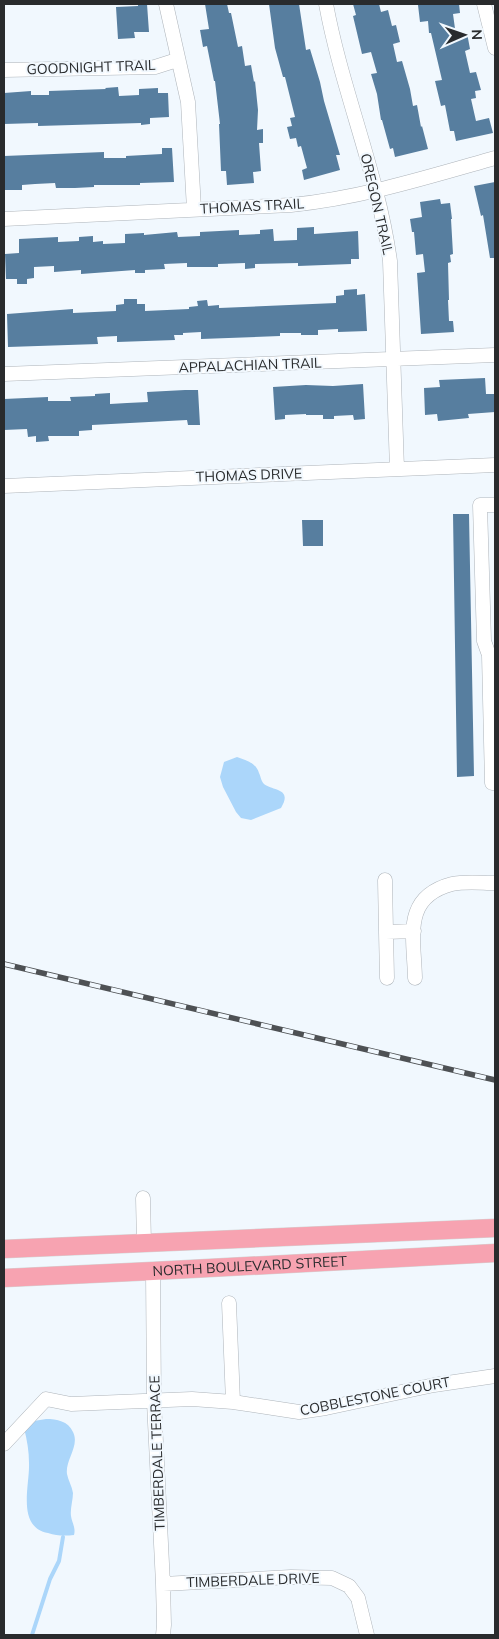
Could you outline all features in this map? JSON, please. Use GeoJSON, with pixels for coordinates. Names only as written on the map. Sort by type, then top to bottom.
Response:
{"type":"FeatureCollection","features":[{"type":"Feature","properties":{"kind":"main road","name":"NORTH BOULEVARD STREET"},"geometry":{"type":"LineString","coordinates":[[4,1250],[495,1228]]}},
{"type":"Feature","properties":{"kind":"main road"},"geometry":{"type":"LineString","coordinates":[[144,1243],[153,1271]]}},
{"type":"Feature","properties":{"kind":"main road","name":"NORTH BOULEVARD STREET"},"geometry":{"type":"LineString","coordinates":[[4,1278],[495,1253]]}},
{"type":"Feature","properties":{"kind":"street"},"geometry":{"type":"LineString","coordinates":[[166,4],[177,60],[188,102],[194,209]]}},
{"type":"Feature","properties":{"kind":"street","name":"OREGON TRAIL"},"geometry":{"type":"LineString","coordinates":[[326,4],[334,44],[386,233],[390,261],[397,469]]}},
{"type":"Feature","properties":{"kind":"street"},"geometry":{"type":"LineString","coordinates":[[484,4],[495,48]]}},
{"type":"Feature","properties":{"kind":"street","name":"GOODNIGHT TRAIL"},"geometry":{"type":"LineString","coordinates":[[4,70],[155,67],[177,60]]}},
{"type":"Feature","properties":{"kind":"street","name":"THOMAS TRAIL"},"geometry":{"type":"LineString","coordinates":[[4,219],[291,205],[328,201],[376,191],[495,158]]}},
{"type":"Feature","properties":{"kind":"street","name":"APPALACHIAN TRAIL"},"geometry":{"type":"LineString","coordinates":[[4,374],[495,355]]}},
{"type":"Feature","properties":{"kind":"street","name":"THOMAS DRIVE"},"geometry":{"type":"LineString","coordinates":[[4,486],[495,465]]}},
{"type":"Feature","properties":{"kind":"street"},"geometry":{"type":"LineString","coordinates":[[495,505],[480,505],[490,641],[492,783],[495,783]]}},
{"type":"Feature","properties":{"kind":"street"},"geometry":{"type":"LineString","coordinates":[[385,880],[387,978]]}},
{"type":"Feature","properties":{"kind":"street"},"geometry":{"type":"LineString","coordinates":[[415,978],[414,922],[417,909],[422,900],[429,894],[454,884],[495,882]]}},
{"type":"Feature","properties":{"kind":"street"},"geometry":{"type":"LineString","coordinates":[[386,932],[414,931]]}},
{"type":"Feature","properties":{"kind":"street"},"geometry":{"type":"LineString","coordinates":[[143,1198],[144,1243]]}},
{"type":"Feature","properties":{"kind":"street","name":"TIMBERDALE TERRACE"},"geometry":{"type":"LineString","coordinates":[[153,1271],[154,1402],[163,1584],[163,1635]]}},
{"type":"Feature","properties":{"kind":"street"},"geometry":{"type":"LineString","coordinates":[[229,1303],[233,1402]]}},
{"type":"Feature","properties":{"kind":"street","name":"COBBLESTONE COURT"},"geometry":{"type":"LineString","coordinates":[[4,1444],[46,1399],[71,1404],[192,1399],[233,1402],[299,1412],[434,1385],[495,1376]]}},
{"type":"Feature","properties":{"kind":"street","name":"TIMBERDALE DRIVE"},"geometry":{"type":"LineString","coordinates":[[163,1584],[291,1576],[332,1578],[349,1586],[358,1598],[366,1635]]}},
{"type":"Feature","properties":{"kind":"water"},"geometry":{"type":"Polygon","coordinates":[[[237,757],[250,762],[256,767],[264,784],[283,793],[285,797],[281,808],[251,820],[241,818],[223,787],[220,777],[224,762],[237,757]]]}},
{"type":"Feature","properties":{"kind":"water"},"geometry":{"type":"Polygon","coordinates":[[[46,1419],[65,1423],[71,1428],[75,1437],[74,1448],[67,1469],[73,1493],[71,1519],[74,1535],[55,1535],[38,1529],[32,1523],[28,1514],[29,1459],[24,1428],[28,1422],[46,1419]]]}},
{"type":"Feature","properties":{"kind":"building"},"geometry":{"type":"Polygon","coordinates":[[[138,4],[147,4],[149,32],[134,32],[135,38],[118,39],[116,7],[138,6],[138,4]]]}},
{"type":"Feature","properties":{"kind":"building"},"geometry":{"type":"Polygon","coordinates":[[[205,4],[227,4],[229,13],[231,13],[238,47],[242,46],[245,66],[251,65],[258,110],[257,130],[263,129],[263,143],[259,143],[261,171],[253,172],[254,183],[227,185],[226,171],[221,171],[220,124],[215,81],[207,46],[203,47],[200,30],[209,29],[205,4]]]}},
{"type":"Feature","properties":{"kind":"building"},"geometry":{"type":"Polygon","coordinates":[[[269,4],[299,4],[306,50],[310,49],[320,82],[340,155],[336,155],[340,170],[304,180],[302,170],[307,168],[301,146],[298,147],[296,138],[290,139],[287,127],[292,126],[290,118],[295,117],[285,77],[283,77],[275,48],[269,4]]]}},
{"type":"Feature","properties":{"kind":"building"},"geometry":{"type":"Polygon","coordinates":[[[353,4],[379,4],[381,12],[388,10],[392,26],[396,25],[400,42],[393,44],[397,62],[402,61],[413,106],[417,105],[428,149],[395,157],[393,148],[390,149],[381,120],[377,94],[371,74],[377,73],[371,52],[362,54],[353,16],[356,15],[353,4]]]}},
{"type":"Feature","properties":{"kind":"building"},"geometry":{"type":"Polygon","coordinates":[[[459,4],[460,13],[453,14],[456,36],[467,33],[470,49],[465,51],[470,73],[476,72],[481,90],[475,91],[476,98],[471,99],[476,121],[489,118],[493,133],[456,141],[454,131],[450,131],[445,105],[441,106],[435,81],[442,80],[431,33],[429,33],[428,21],[420,22],[418,5],[459,4]]]}},
{"type":"Feature","properties":{"kind":"building"},"geometry":{"type":"Polygon","coordinates":[[[118,87],[119,96],[139,95],[139,89],[158,88],[158,93],[168,93],[169,117],[150,118],[150,124],[141,125],[141,123],[38,126],[38,123],[4,124],[4,93],[31,91],[31,95],[49,95],[49,91],[118,87]]]}},
{"type":"Feature","properties":{"kind":"building"},"geometry":{"type":"Polygon","coordinates":[[[162,148],[172,148],[174,182],[140,183],[140,185],[94,185],[94,187],[75,188],[56,188],[55,183],[22,185],[22,190],[4,190],[4,156],[104,152],[104,158],[126,158],[126,156],[162,154],[162,148]]]}},
{"type":"Feature","properties":{"kind":"building"},"geometry":{"type":"Polygon","coordinates":[[[495,182],[495,258],[490,258],[483,215],[481,216],[474,186],[495,182]]]}},
{"type":"Feature","properties":{"kind":"building"},"geometry":{"type":"Polygon","coordinates":[[[440,199],[441,204],[450,203],[452,219],[453,254],[450,255],[451,262],[448,263],[448,300],[449,321],[453,321],[454,332],[421,334],[417,273],[425,272],[423,254],[416,255],[414,232],[412,232],[410,219],[422,217],[420,202],[440,199]]]}},
{"type":"Feature","properties":{"kind":"building"},"geometry":{"type":"Polygon","coordinates":[[[314,227],[314,234],[358,231],[359,259],[351,259],[351,264],[298,266],[298,263],[255,264],[255,268],[245,269],[245,263],[218,264],[218,267],[187,267],[187,263],[164,264],[165,269],[145,270],[145,273],[135,273],[135,270],[81,274],[81,270],[54,272],[54,266],[34,267],[34,278],[27,279],[27,284],[17,284],[17,279],[6,279],[5,254],[19,253],[19,239],[58,237],[58,242],[79,241],[79,237],[93,236],[93,242],[103,241],[103,244],[125,243],[125,234],[144,233],[144,235],[177,232],[178,237],[200,236],[200,232],[239,230],[239,235],[260,234],[260,230],[273,229],[274,241],[297,240],[297,228],[314,227]]]}},
{"type":"Feature","properties":{"kind":"building"},"geometry":{"type":"Polygon","coordinates":[[[357,289],[357,295],[365,294],[367,331],[338,332],[338,329],[318,330],[318,335],[280,333],[280,336],[201,339],[201,332],[174,335],[175,340],[117,342],[117,336],[97,337],[98,344],[8,347],[7,314],[73,309],[73,313],[116,311],[116,305],[124,304],[124,299],[137,299],[137,304],[145,304],[145,311],[189,309],[189,307],[198,306],[197,301],[207,300],[208,306],[219,305],[219,308],[336,303],[336,296],[344,295],[344,290],[357,289]]]}},
{"type":"Feature","properties":{"kind":"building"},"geometry":{"type":"Polygon","coordinates":[[[485,378],[486,394],[495,394],[495,412],[468,414],[469,418],[438,421],[437,414],[425,415],[424,388],[440,387],[439,380],[485,378]]]}},
{"type":"Feature","properties":{"kind":"building"},"geometry":{"type":"Polygon","coordinates":[[[363,384],[365,419],[354,420],[353,415],[334,416],[334,419],[323,419],[323,415],[306,414],[285,415],[285,419],[275,420],[273,387],[363,384]]]}},
{"type":"Feature","properties":{"kind":"building"},"geometry":{"type":"Polygon","coordinates":[[[198,390],[200,425],[188,425],[187,420],[92,425],[92,430],[79,431],[79,436],[48,436],[49,441],[36,442],[36,436],[28,437],[27,429],[4,430],[4,399],[48,397],[48,401],[71,401],[70,397],[110,393],[110,404],[148,402],[147,392],[198,390]]]}},
{"type":"Feature","properties":{"kind":"building"},"geometry":{"type":"Polygon","coordinates":[[[453,514],[469,514],[474,776],[457,777],[453,514]]]}},
{"type":"Feature","properties":{"kind":"building"},"geometry":{"type":"Polygon","coordinates":[[[302,520],[323,520],[323,546],[303,546],[302,520]]]}},
{"type":"Feature","properties":{"kind":"waterway"},"geometry":{"type":"LineString","coordinates":[[32,1635],[50,1579],[59,1561],[63,1537]]}},
{"type":"Feature","properties":{"kind":"railway"},"geometry":{"type":"LineString","coordinates":[[4,964],[495,1080]]}}]}
